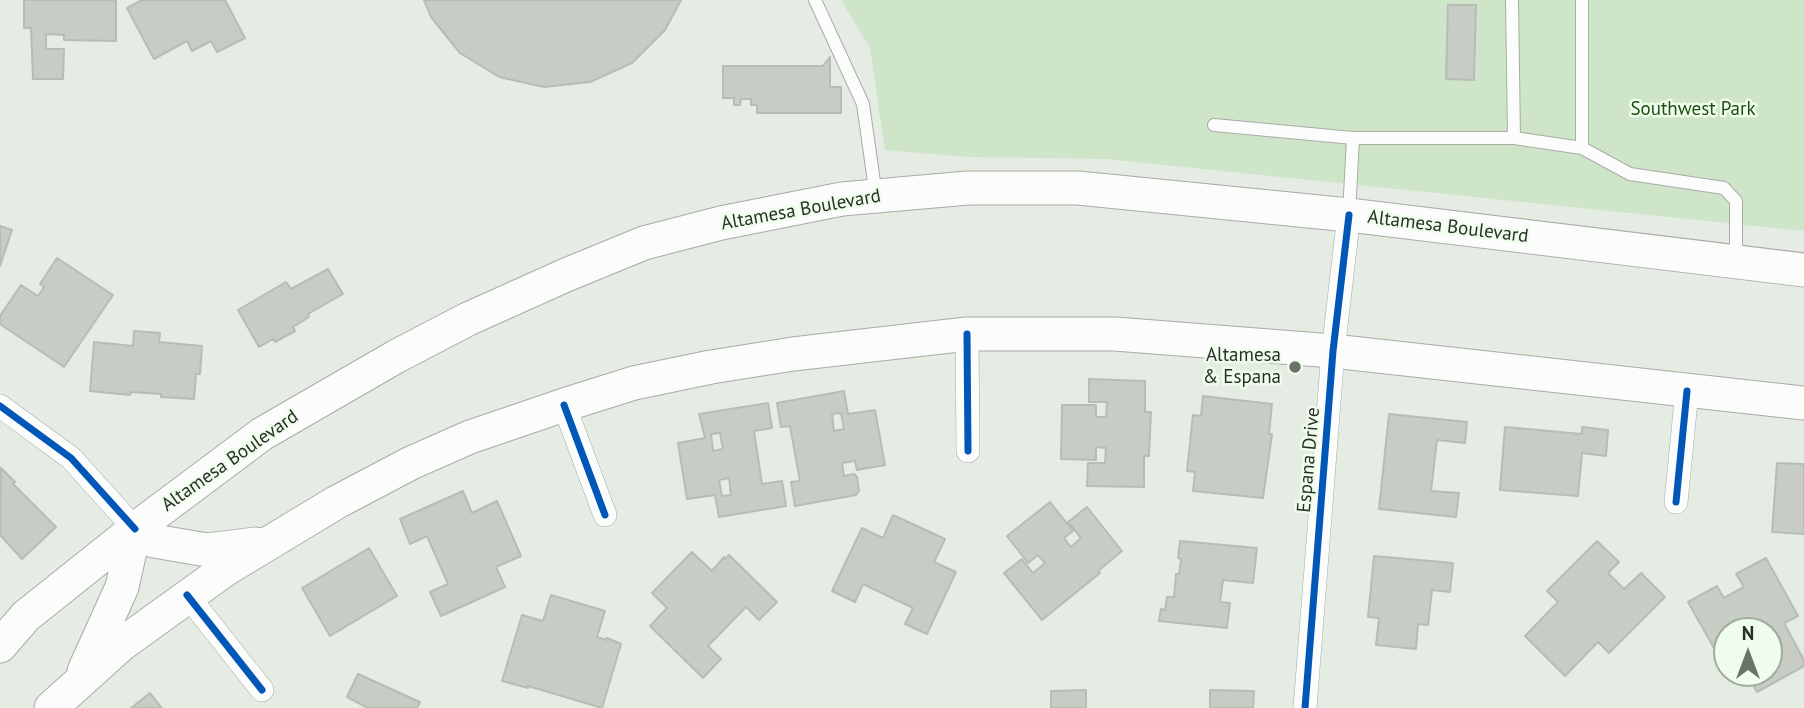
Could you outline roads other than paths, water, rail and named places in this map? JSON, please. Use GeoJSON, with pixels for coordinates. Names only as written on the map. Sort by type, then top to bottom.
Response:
{"type":"FeatureCollection","features":[{"type":"Feature","properties":{"kind":"main road","name":"Altamesa Boulevard"},"geometry":{"type":"LineString","coordinates":[[0,646],[26,617],[135,529],[284,421],[397,355],[468,319],[645,243],[720,223],[842,199],[968,188],[1078,188],[1349,215],[1804,270]]}},
{"type":"Feature","properties":{"kind":"main road"},"geometry":{"type":"LineString","coordinates":[[51,708],[122,644],[187,595],[267,543],[411,463],[470,437],[564,405],[634,383],[711,367],[793,354],[967,334],[1115,334],[1333,351],[1804,403]]}},
{"type":"Feature","properties":{"kind":"main road"},"geometry":{"type":"LineString","coordinates":[[78,683],[122,587],[135,529],[153,541],[207,550],[267,543]]}},
{"type":"Feature","properties":{"kind":"street","name":"Espana Drive"},"geometry":{"type":"LineString","coordinates":[[1305,708],[1333,351],[1349,215]]}},
{"type":"Feature","properties":{"kind":"street"},"geometry":{"type":"LineString","coordinates":[[967,334],[968,451]]}},
{"type":"Feature","properties":{"kind":"street"},"geometry":{"type":"LineString","coordinates":[[1676,502],[1687,391]]}},
{"type":"Feature","properties":{"kind":"street"},"geometry":{"type":"LineString","coordinates":[[564,405],[605,515]]}},
{"type":"Feature","properties":{"kind":"street"},"geometry":{"type":"LineString","coordinates":[[0,406],[71,458],[135,529]]}},
{"type":"Feature","properties":{"kind":"street"},"geometry":{"type":"LineString","coordinates":[[187,595],[261,690]]}},
{"type":"Feature","properties":{"kind":"lane"},"geometry":{"type":"LineString","coordinates":[[815,0],[863,104],[876,196]]}},
{"type":"Feature","properties":{"kind":"lane"},"geometry":{"type":"LineString","coordinates":[[1512,0],[1514,138]]}},
{"type":"Feature","properties":{"kind":"lane"},"geometry":{"type":"LineString","coordinates":[[1582,0],[1582,148]]}},
{"type":"Feature","properties":{"kind":"lane"},"geometry":{"type":"LineString","coordinates":[[1214,125],[1353,138],[1514,138],[1582,148],[1630,174],[1724,188],[1737,201],[1736,262]]}},
{"type":"Feature","properties":{"kind":"lane"},"geometry":{"type":"LineString","coordinates":[[1349,215],[1353,138]]}},
{"type":"Feature","properties":{"kind":"place","name":"Altamesa & Espana"},"geometry":{"type":"Point","coordinates":[1295,367]}},
{"type":"Feature","properties":{"kind":"park label","name":"Southwest Park"},"geometry":{"type":"Point","coordinates":[1693,110]}}]}
